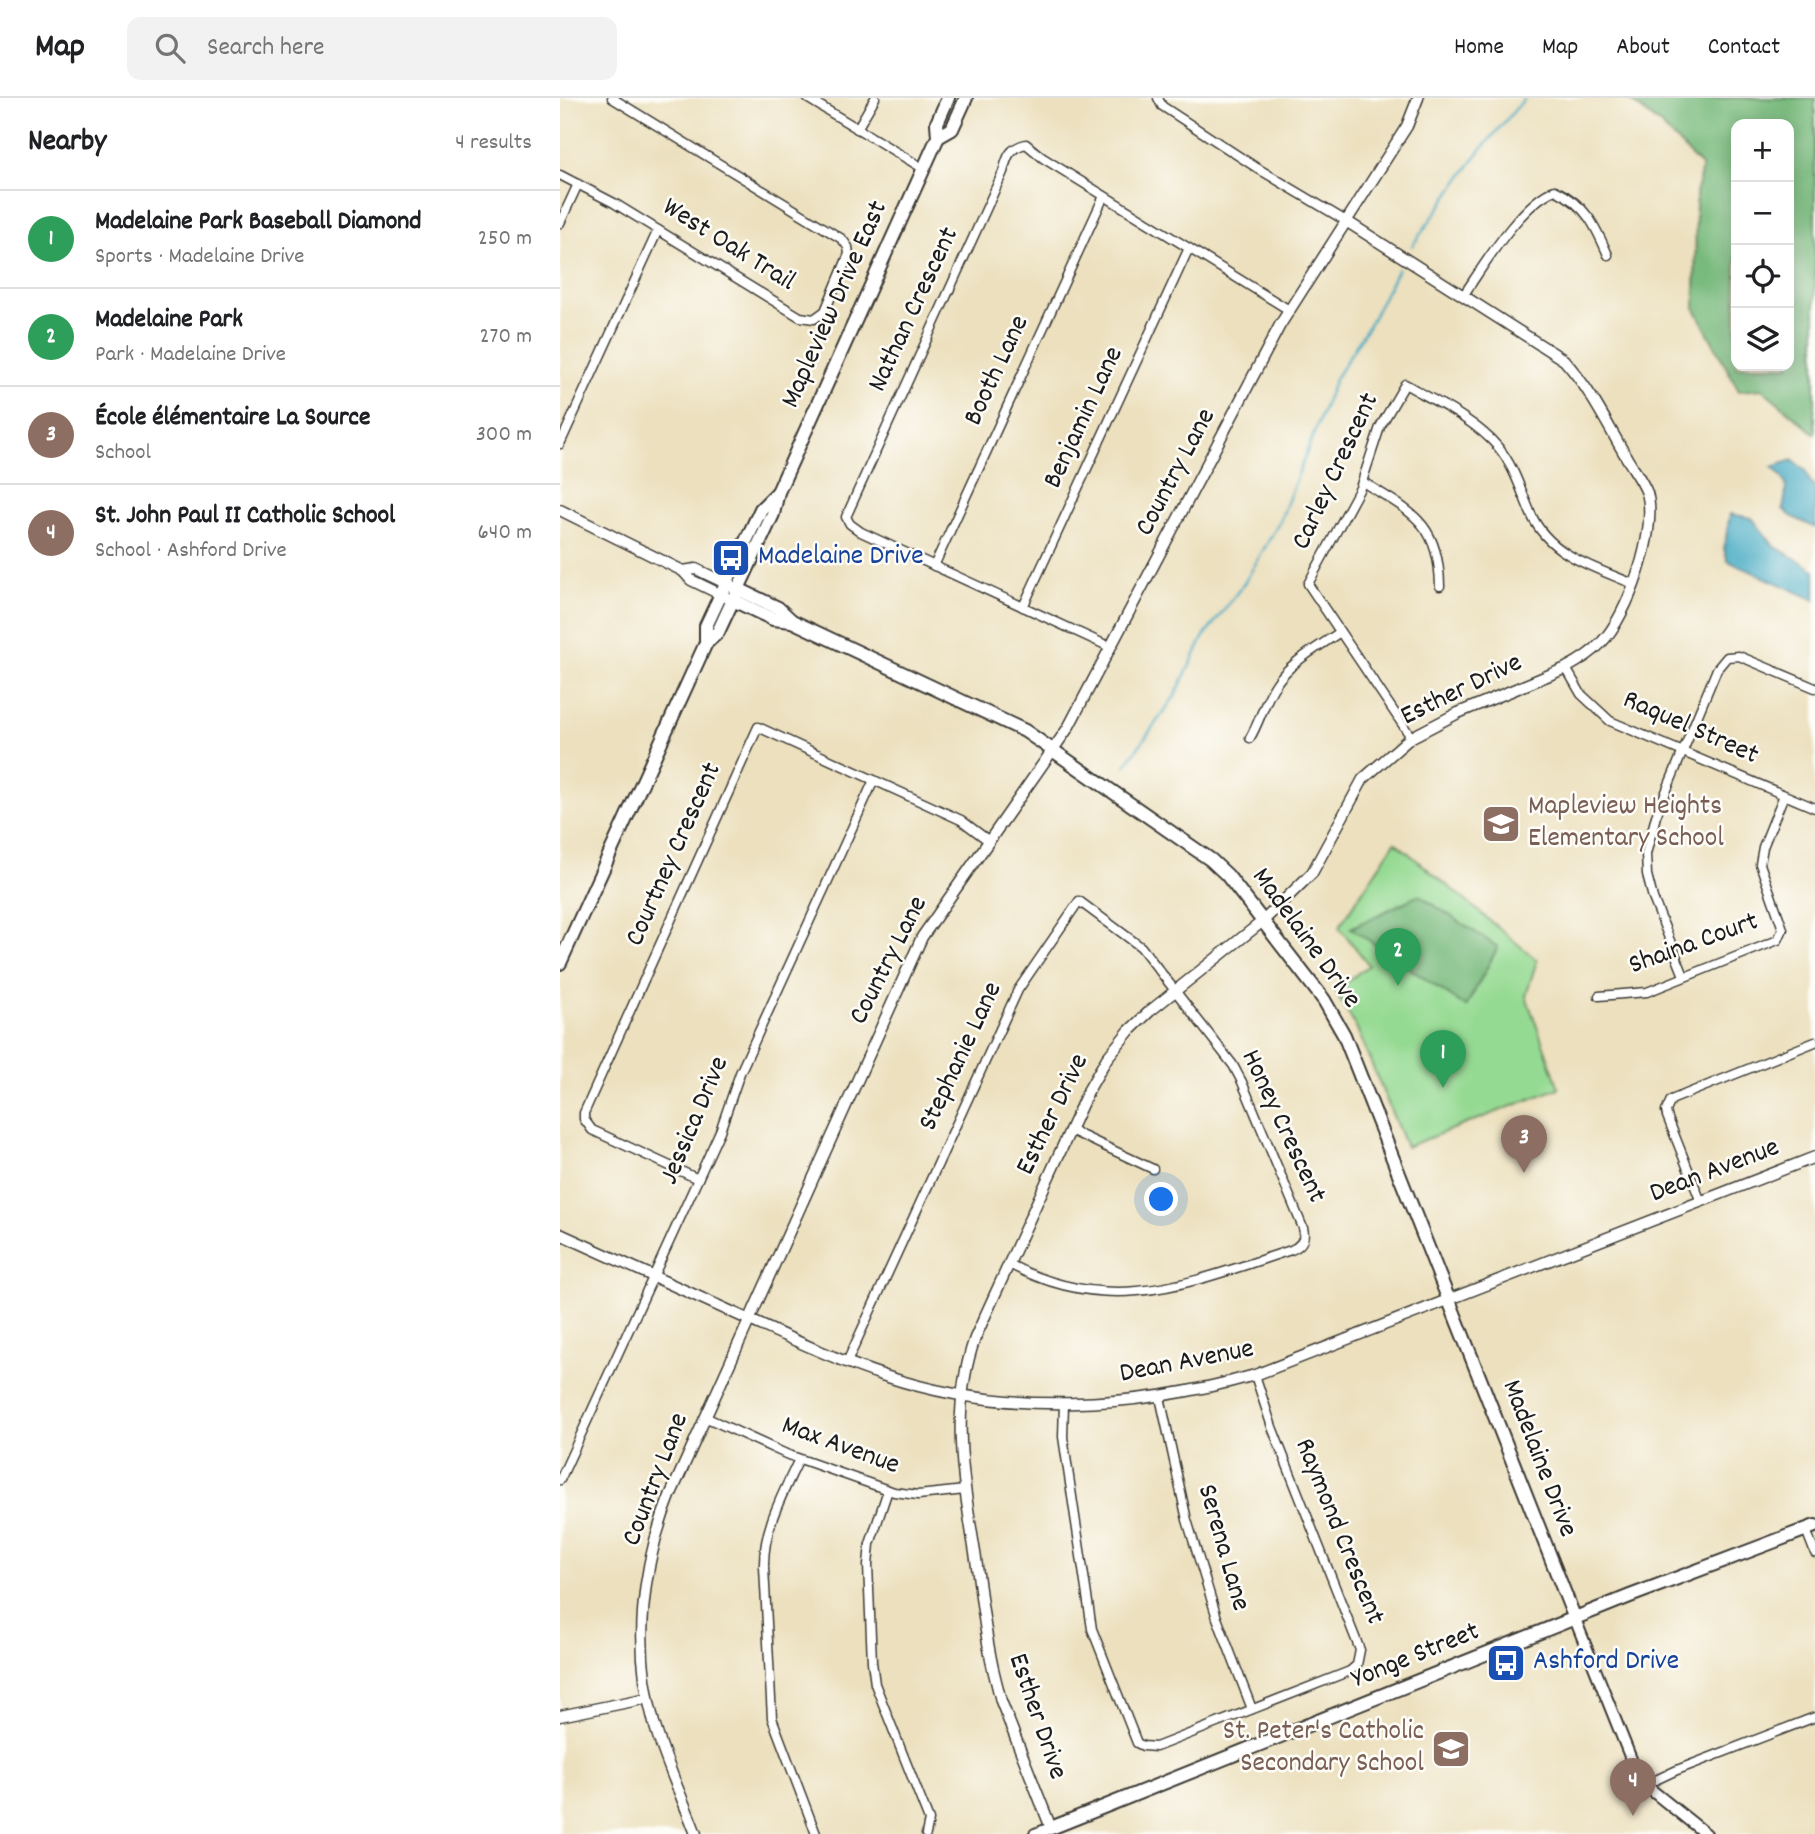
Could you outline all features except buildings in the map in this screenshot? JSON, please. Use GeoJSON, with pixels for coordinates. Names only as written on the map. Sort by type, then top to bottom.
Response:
{"type":"FeatureCollection","features":[{"type":"Feature","properties":{"kind":"main road","name":"Mapleview Drive East"},"geometry":{"type":"LineString","coordinates":[[560,963],[706,643],[706,626],[729,592],[761,509],[778,492],[924,169],[938,137],[937,123],[948,98]]}},
{"type":"Feature","properties":{"kind":"main road","name":"Mapleview Drive East"},"geometry":{"type":"LineString","coordinates":[[938,137],[951,130],[966,98]]}},
{"type":"Feature","properties":{"kind":"main road","name":"Madelaine Drive"},"geometry":{"type":"LineString","coordinates":[[729,592],[773,619],[792,621],[1025,730],[1216,864],[1227,875],[1338,1022],[1575,1619]]}},
{"type":"Feature","properties":{"kind":"main road","name":"Yonge Street"},"geometry":{"type":"LineString","coordinates":[[1035,1834],[1052,1831],[1575,1619],[1810,1528]]}},
{"type":"Feature","properties":{"kind":"main road"},"geometry":{"type":"LineString","coordinates":[[1575,1619],[1632,1765],[1645,1785],[1706,1834]]}},
{"type":"Feature","properties":{"kind":"street","name":"West Oak Trail"},"geometry":{"type":"LineString","coordinates":[[560,175],[658,230],[806,320],[814,319],[825,311],[849,254],[842,239],[612,98]]}},
{"type":"Feature","properties":{"kind":"street"},"geometry":{"type":"LineString","coordinates":[[807,98],[924,169]]}},
{"type":"Feature","properties":{"kind":"street"},"geometry":{"type":"LineString","coordinates":[[857,129],[875,98]]}},
{"type":"Feature","properties":{"kind":"street","name":"Esther Drive"},"geometry":{"type":"LineString","coordinates":[[1052,1831],[1001,1701],[994,1676],[965,1490],[960,1440],[961,1394],[972,1346],[1009,1264],[1094,1078],[1139,1020],[1263,920],[1312,873],[1363,779],[1412,737],[1458,713],[1566,667],[1590,653],[1610,633],[1634,584],[1646,546],[1648,519],[1647,493],[1582,380],[1564,360],[1346,221],[1257,168],[1162,106],[1158,98]]}},
{"type":"Feature","properties":{"kind":"street","name":"Country Lane"},"geometry":{"type":"LineString","coordinates":[[696,1834],[661,1744],[648,1698],[643,1659],[642,1620],[650,1558],[665,1508],[919,942],[1072,721],[1289,310],[1406,126],[1418,98]]}},
{"type":"Feature","properties":{"kind":"street","name":"Nathan Crescent"},"geometry":{"type":"LineString","coordinates":[[1110,647],[861,532],[850,524],[846,517],[1003,172],[1009,153],[1016,146],[1026,144],[1104,196],[1289,310]]}},
{"type":"Feature","properties":{"kind":"street"},"geometry":{"type":"LineString","coordinates":[[560,223],[578,184]]}},
{"type":"Feature","properties":{"kind":"street"},"geometry":{"type":"LineString","coordinates":[[1463,296],[1506,235],[1542,195],[1555,190],[1570,198],[1594,221],[1608,255]]}},
{"type":"Feature","properties":{"kind":"street","name":"Booth Lane"},"geometry":{"type":"LineString","coordinates":[[934,566],[1104,196]]}},
{"type":"Feature","properties":{"kind":"street"},"geometry":{"type":"LineString","coordinates":[[560,444],[658,230]]}},
{"type":"Feature","properties":{"kind":"street","name":"Benjamin Lane"},"geometry":{"type":"LineString","coordinates":[[1023,607],[1189,248]]}},
{"type":"Feature","properties":{"kind":"street","name":"Carley Crescent"},"geometry":{"type":"LineString","coordinates":[[1412,737],[1308,584],[1363,482],[1381,424],[1405,384],[1478,429],[1496,445],[1512,469],[1537,526],[1552,544],[1572,557],[1634,584]]}},
{"type":"Feature","properties":{"kind":"street"},"geometry":{"type":"LineString","coordinates":[[1363,482],[1409,511],[1424,524],[1436,554],[1440,586]]}},
{"type":"Feature","properties":{"kind":"street","name":"Madelaine Drive"},"geometry":{"type":"LineString","coordinates":[[560,510],[683,571],[696,569],[729,592]]}},
{"type":"Feature","properties":{"kind":"street"},"geometry":{"type":"LineString","coordinates":[[1250,738],[1281,677],[1293,665],[1340,632]]}},
{"type":"Feature","properties":{"kind":"street"},"geometry":{"type":"LineString","coordinates":[[1684,976],[1653,898],[1647,875],[1646,854],[1652,826],[1717,669],[1727,657],[1739,656],[1815,688]]}},
{"type":"Feature","properties":{"kind":"street","name":"Raquel Street"},"geometry":{"type":"LineString","coordinates":[[1566,667],[1581,695],[1602,716],[1620,727],[1815,808]]}},
{"type":"Feature","properties":{"kind":"street","name":"Courtney Crescent"},"geometry":{"type":"LineString","coordinates":[[698,1179],[592,1130],[584,1119],[586,1107],[758,727],[961,820],[989,841]]}},
{"type":"Feature","properties":{"kind":"street","name":"Jessica Drive"},"geometry":{"type":"LineString","coordinates":[[560,1480],[720,1131],[740,1073],[874,780]]}},
{"type":"Feature","properties":{"kind":"street","name":"Shaina Court"},"geometry":{"type":"LineString","coordinates":[[1599,996],[1647,992],[1772,943],[1782,934],[1782,923],[1760,864],[1763,847],[1784,795]]}},
{"type":"Feature","properties":{"kind":"street","name":"Stephanie Lane"},"geometry":{"type":"LineString","coordinates":[[848,1362],[1017,992],[1079,901],[1137,943],[1175,990]]}},
{"type":"Feature","properties":{"kind":"street","name":"Honey Crescent"},"geometry":{"type":"LineString","coordinates":[[1009,1264],[1039,1278],[1071,1287],[1104,1292],[1138,1292],[1187,1284],[1290,1250],[1303,1241],[1303,1228],[1240,1077],[1175,990]]}},
{"type":"Feature","properties":{"kind":"street"},"geometry":{"type":"LineString","coordinates":[[1701,1202],[1667,1116],[1666,1111],[1671,1100],[1815,1042]]}},
{"type":"Feature","properties":{"kind":"street"},"geometry":{"type":"LineString","coordinates":[[1070,1130],[1153,1169]]}},
{"type":"Feature","properties":{"kind":"street","name":"Dean Avenue"},"geometry":{"type":"LineString","coordinates":[[560,1234],[749,1320],[848,1362],[903,1381],[961,1394],[1064,1403],[1160,1396],[1255,1376],[1815,1157]]}},
{"type":"Feature","properties":{"kind":"street","name":"Raymond Crescent"},"geometry":{"type":"LineString","coordinates":[[1064,1403],[1063,1437],[1092,1629],[1137,1743],[1156,1747],[1350,1671],[1357,1665],[1360,1654],[1272,1427],[1255,1376]]}},
{"type":"Feature","properties":{"kind":"street","name":"Serena Lane"},"geometry":{"type":"LineString","coordinates":[[1160,1396],[1188,1520],[1217,1618],[1252,1709]]}},
{"type":"Feature","properties":{"kind":"street","name":"Max Avenue"},"geometry":{"type":"LineString","coordinates":[[705,1417],[799,1459],[888,1490],[915,1495],[965,1490]]}},
{"type":"Feature","properties":{"kind":"street"},"geometry":{"type":"LineString","coordinates":[[799,1459],[767,1534],[764,1556],[765,1594],[772,1718],[816,1834]]}},
{"type":"Feature","properties":{"kind":"street"},"geometry":{"type":"LineString","coordinates":[[888,1490],[870,1544],[872,1662],[875,1684],[929,1820],[926,1834]]}},
{"type":"Feature","properties":{"kind":"street"},"geometry":{"type":"LineString","coordinates":[[1810,1528],[1815,1553]]}},
{"type":"Feature","properties":{"kind":"street"},"geometry":{"type":"LineString","coordinates":[[560,1716],[648,1698]]}},
{"type":"Feature","properties":{"kind":"street"},"geometry":{"type":"LineString","coordinates":[[1645,1785],[1815,1717]]}},
{"type":"Feature","properties":{"kind":"green space"},"geometry":{"type":"Polygon","coordinates":[[[1627,98],[1815,98],[1815,434],[1762,389],[1739,391],[1695,309],[1696,194],[1702,167],[1662,126],[1627,98]]]}},
{"type":"Feature","properties":{"kind":"green space"},"geometry":{"type":"Polygon","coordinates":[[[1395,842],[1537,960],[1526,996],[1559,1088],[1406,1147],[1357,1029],[1335,990],[1369,965],[1339,927],[1395,842]]]}},
{"type":"Feature","properties":{"kind":"green space"},"geometry":{"type":"Polygon","coordinates":[[[1419,895],[1498,947],[1466,1007],[1351,928],[1419,895]]]}},
{"type":"Feature","properties":{"kind":"water"},"geometry":{"type":"Polygon","coordinates":[[[1792,460],[1805,470],[1815,487],[1815,528],[1783,509],[1786,485],[1772,467],[1792,460]]]}},
{"type":"Feature","properties":{"kind":"water"},"geometry":{"type":"Polygon","coordinates":[[[1730,514],[1752,518],[1774,546],[1815,570],[1815,600],[1728,561],[1724,549],[1730,514]]]}},
{"type":"Feature","properties":{"kind":"waterway"},"geometry":{"type":"LineString","coordinates":[[1412,246],[1479,152],[1525,98]]}},
{"type":"Feature","properties":{"kind":"waterway"},"geometry":{"type":"LineString","coordinates":[[1125,766],[1175,696],[1203,638],[1245,582],[1280,521],[1335,379],[1370,323],[1398,269]]}},
{"type":"Feature","properties":{"kind":"place","name":"Madelaine Drive"},"geometry":{"type":"Point","coordinates":[731,558]}},
{"type":"Feature","properties":{"kind":"place","name":"Mapleview Heights Elementary School"},"geometry":{"type":"Point","coordinates":[1501,824]}},
{"type":"Feature","properties":{"kind":"place","name":"Madelaine Park"},"geometry":{"type":"Point","coordinates":[1398,986]}},
{"type":"Feature","properties":{"kind":"place","name":"Madelaine Park Baseball Diamond"},"geometry":{"type":"Point","coordinates":[1443,1088]}},
{"type":"Feature","properties":{"kind":"place","name":"École élémentaire La Source"},"geometry":{"type":"Point","coordinates":[1524,1173]}},
{"type":"Feature","properties":{"kind":"place","name":"Ashford Drive"},"geometry":{"type":"Point","coordinates":[1506,1663]}},
{"type":"Feature","properties":{"kind":"place","name":"St. Peter's Catholic Secondary School"},"geometry":{"type":"Point","coordinates":[1451,1749]}},
{"type":"Feature","properties":{"kind":"place","name":"St. John Paul II Catholic School"},"geometry":{"type":"Point","coordinates":[1633,1816]}}]}
